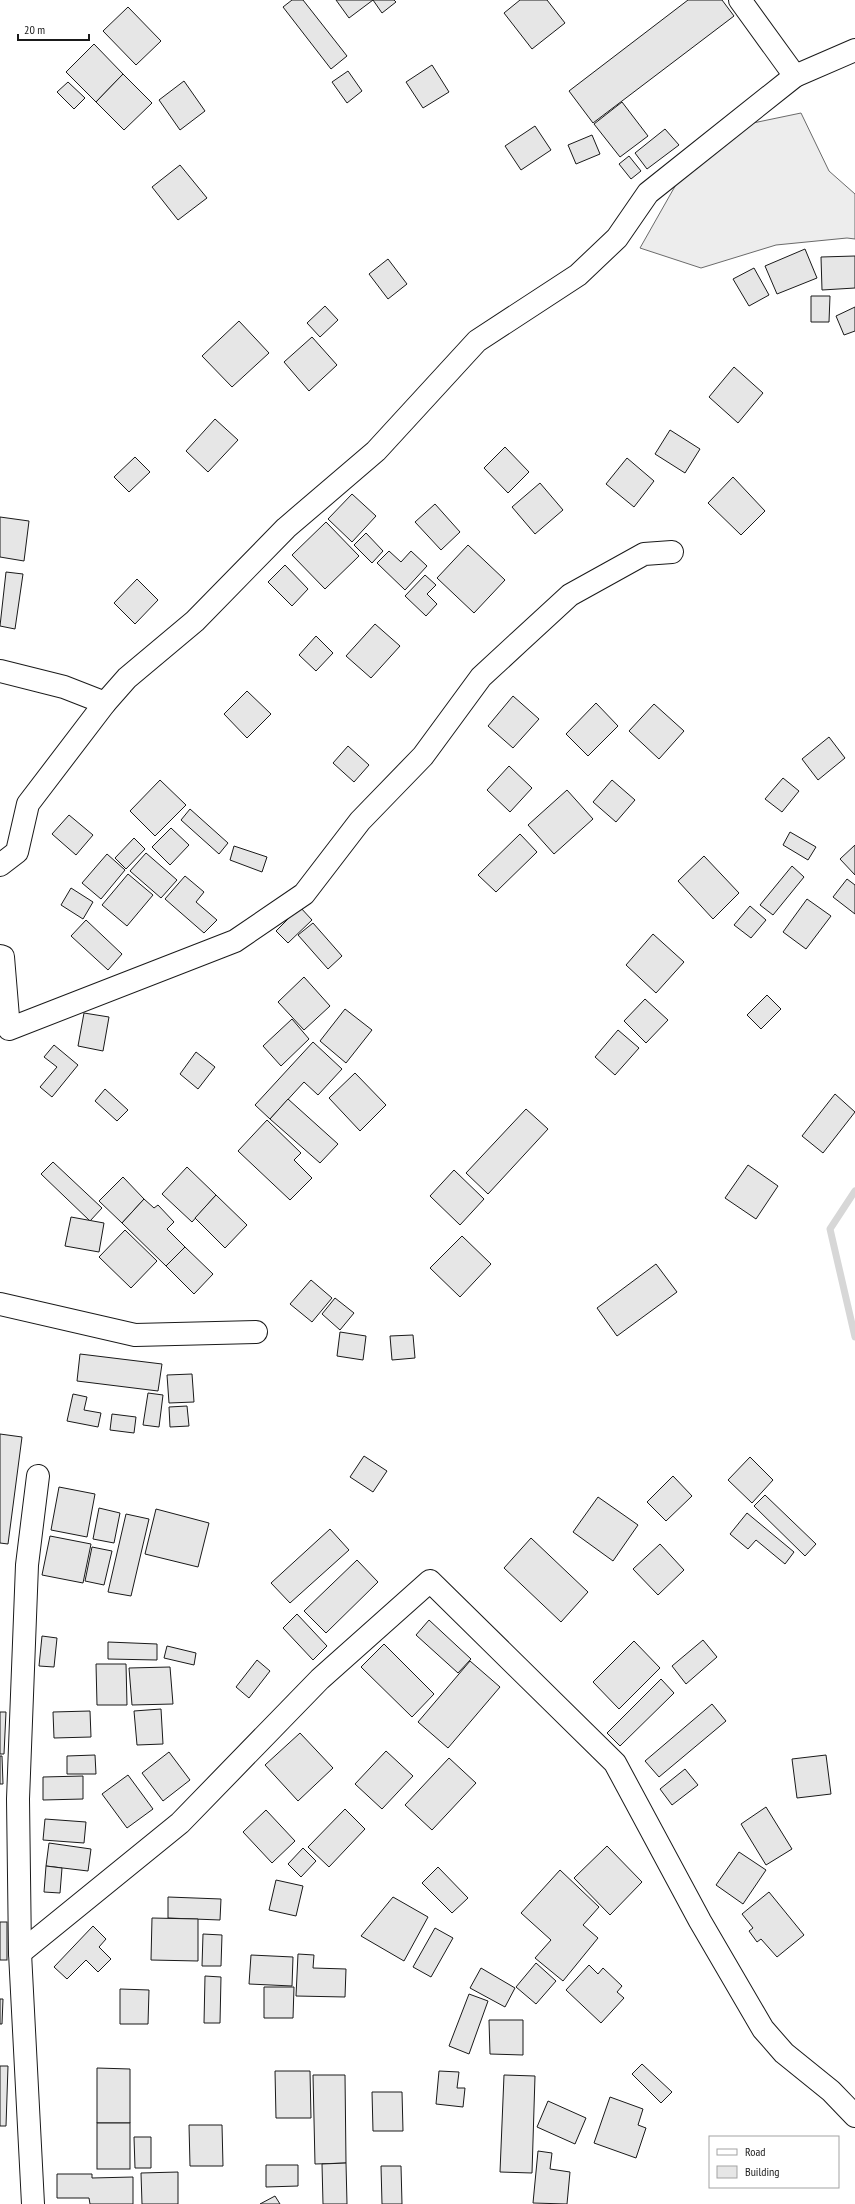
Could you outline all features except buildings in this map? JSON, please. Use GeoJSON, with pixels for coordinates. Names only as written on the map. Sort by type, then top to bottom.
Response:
{"type":"FeatureCollection","features":[{"type":"Feature","properties":{"kind":"street"},"geometry":{"type":"LineString","coordinates":[[740,0],[795,76]]}},
{"type":"Feature","properties":{"kind":"street"},"geometry":{"type":"LineString","coordinates":[[0,865],[17,852],[28,804],[105,703],[127,678],[195,621],[286,528],[376,452],[477,341],[578,275],[618,238],[648,193],[795,76],[855,50]]}},
{"type":"Feature","properties":{"kind":"street"},"geometry":{"type":"LineString","coordinates":[[0,956],[2,957],[9,1029],[236,941],[304,894],[360,821],[423,756],[481,678],[570,595],[644,554],[672,552]]}},
{"type":"Feature","properties":{"kind":"street"},"geometry":{"type":"LineString","coordinates":[[0,671],[64,686],[105,703]]}},
{"type":"Feature","properties":{"kind":"street"},"geometry":{"type":"LineString","coordinates":[[0,1304],[135,1335],[256,1332]]}},
{"type":"Feature","properties":{"kind":"street"},"geometry":{"type":"LineString","coordinates":[[33,2204],[20,1953],[9,1799],[27,1565],[38,1476]]}},
{"type":"Feature","properties":{"kind":"street"},"geometry":{"type":"LineString","coordinates":[[20,1953],[180,1823],[320,1678],[430,1581],[615,1763],[700,1921],[763,2029],[784,2053],[831,2091],[855,2116]]}},
{"type":"Feature","properties":{"kind":"shaded area"},"geometry":{"type":"Polygon","coordinates":[[[801,113],[829,171],[855,194],[855,239],[847,238],[776,245],[701,268],[640,248],[678,181],[753,123],[801,113]]]}},
{"type":"Feature","properties":{"kind":"waterway"},"geometry":{"type":"LineString","coordinates":[[855,1191],[830,1229],[855,1337]]}}]}
